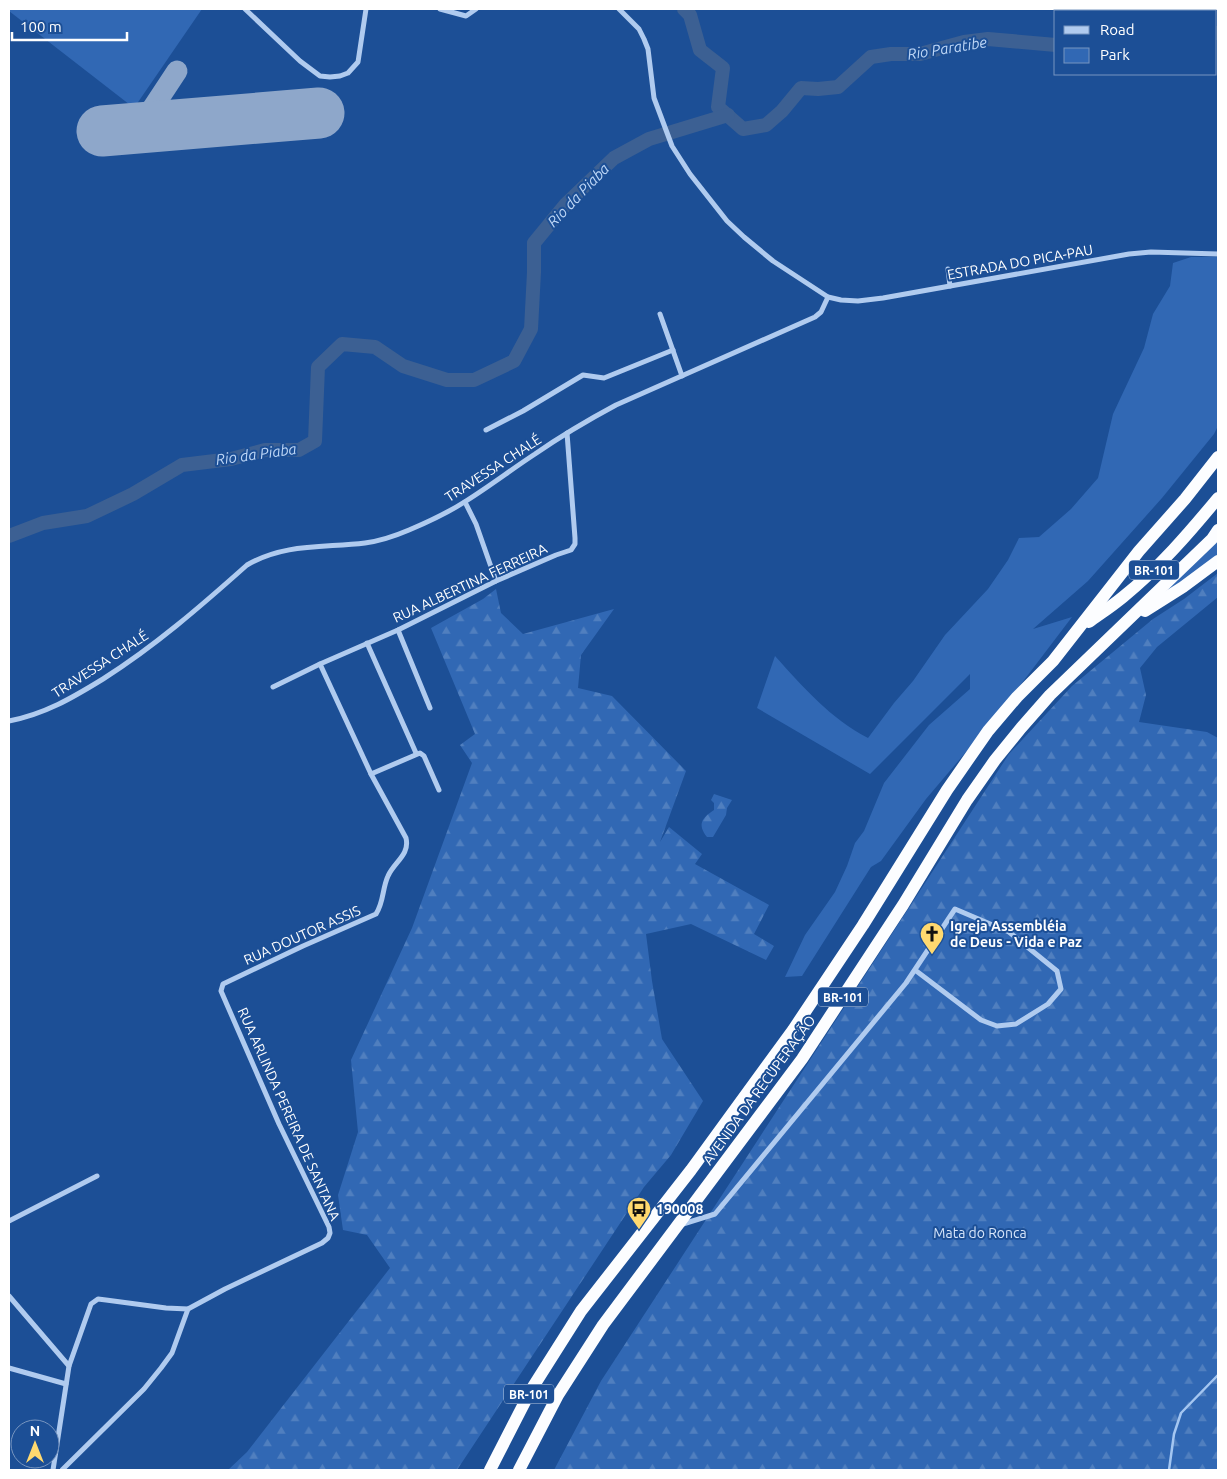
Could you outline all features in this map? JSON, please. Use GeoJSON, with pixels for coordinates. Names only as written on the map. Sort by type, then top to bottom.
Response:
{"type":"FeatureCollection","features":[{"type":"Feature","properties":{"kind":"highway"},"geometry":{"type":"LineString","coordinates":[[1079,630],[1124,570],[1218,458]]}},
{"type":"Feature","properties":{"kind":"highway","name":"BR-101"},"geometry":{"type":"LineString","coordinates":[[490,1470],[531,1390],[575,1321],[601,1284],[691,1170],[793,1030],[863,925],[947,790],[988,731],[1079,630],[1123,598],[1150,574],[1218,498]]}},
{"type":"Feature","properties":{"kind":"highway","name":"BR-101"},"geometry":{"type":"LineString","coordinates":[[1128,621],[1212,539],[1218,530]]}},
{"type":"Feature","properties":{"kind":"highway"},"geometry":{"type":"LineString","coordinates":[[1128,621],[1183,587],[1218,561]]}},
{"type":"Feature","properties":{"kind":"highway","name":"AVENIDA DA RECUPERAÇÃO"},"geometry":{"type":"LineString","coordinates":[[519,1470],[558,1395],[614,1308],[802,1059],[898,912],[967,800],[995,760],[1050,695],[1128,621]]}},
{"type":"Feature","properties":{"kind":"street"},"geometry":{"type":"LineString","coordinates":[[245,9],[306,66],[320,76],[340,76],[348,73],[358,62],[366,9]]}},
{"type":"Feature","properties":{"kind":"street"},"geometry":{"type":"LineString","coordinates":[[440,9],[466,16],[476,9]]}},
{"type":"Feature","properties":{"kind":"street"},"geometry":{"type":"LineString","coordinates":[[619,9],[635,25],[644,38],[648,49],[654,98],[662,123],[672,146],[695,181],[738,232],[773,260],[828,297]]}},
{"type":"Feature","properties":{"kind":"street","name":"ESTRADA DO PICA-PAU"},"geometry":{"type":"LineString","coordinates":[[828,297],[858,301],[883,298],[1129,254],[1151,252],[1218,254]]}},
{"type":"Feature","properties":{"kind":"street"},"geometry":{"type":"LineString","coordinates":[[948,269],[950,286]]}},
{"type":"Feature","properties":{"kind":"street","name":"TRAVESSA CHALÉ"},"geometry":{"type":"LineString","coordinates":[[9,721],[29,717],[51,709],[134,659],[247,565],[260,558],[292,549],[312,546],[360,543],[389,537],[409,530],[465,502],[585,421],[616,405],[816,318],[828,297]]}},
{"type":"Feature","properties":{"kind":"street"},"geometry":{"type":"LineString","coordinates":[[660,314],[682,376]]}},
{"type":"Feature","properties":{"kind":"street"},"geometry":{"type":"LineString","coordinates":[[486,430],[523,411],[583,375],[604,378],[673,350]]}},
{"type":"Feature","properties":{"kind":"street","name":"RUA ALBERTINA FERREIRA"},"geometry":{"type":"LineString","coordinates":[[273,686],[398,630],[496,581],[574,547],[575,538],[567,434]]}},
{"type":"Feature","properties":{"kind":"street"},"geometry":{"type":"LineString","coordinates":[[465,502],[476,524],[496,581]]}},
{"type":"Feature","properties":{"kind":"street"},"geometry":{"type":"LineString","coordinates":[[398,630],[430,708]]}},
{"type":"Feature","properties":{"kind":"street"},"geometry":{"type":"LineString","coordinates":[[367,643],[418,753],[424,756],[439,790]]}},
{"type":"Feature","properties":{"kind":"street"},"geometry":{"type":"LineString","coordinates":[[320,664],[372,774],[418,753]]}},
{"type":"Feature","properties":{"kind":"street","name":"RUA DOUTOR ASSIS"},"geometry":{"type":"LineString","coordinates":[[232,980],[376,914],[380,907],[388,875],[404,855],[407,848],[406,838],[372,774]]}},
{"type":"Feature","properties":{"kind":"street"},"geometry":{"type":"LineString","coordinates":[[678,1225],[715,1214],[906,984],[915,970],[955,909],[1009,932],[1057,971],[1061,989],[1048,1004],[1016,1024],[997,1026],[981,1020],[915,970]]}},
{"type":"Feature","properties":{"kind":"street","name":"RUA ARLINDA PEREIRA DE SANTANA"},"geometry":{"type":"LineString","coordinates":[[188,1309],[225,1289],[322,1243],[328,1238],[330,1233],[324,1216],[279,1124],[222,994],[222,986],[232,980]]}},
{"type":"Feature","properties":{"kind":"street"},"geometry":{"type":"LineString","coordinates":[[9,1221],[97,1176]]}},
{"type":"Feature","properties":{"kind":"street"},"geometry":{"type":"LineString","coordinates":[[9,1296],[69,1366]]}},
{"type":"Feature","properties":{"kind":"street"},"geometry":{"type":"LineString","coordinates":[[53,1470],[69,1366],[91,1304],[98,1300],[188,1309],[172,1353],[162,1368],[144,1389],[62,1470]]}},
{"type":"Feature","properties":{"kind":"street"},"geometry":{"type":"LineString","coordinates":[[9,1368],[66,1384]]}},
{"type":"Feature","properties":{"kind":"green space"},"geometry":{"type":"Polygon","coordinates":[[[9,9],[202,9],[134,108],[9,11],[9,9]]]}},
{"type":"Feature","properties":{"kind":"green space"},"geometry":{"type":"Polygon","coordinates":[[[1191,257],[1218,257],[1218,426],[1214,434],[1162,498],[1088,581],[1033,629],[1072,617],[999,713],[926,799],[881,861],[871,867],[802,976],[785,977],[805,935],[835,892],[855,843],[864,831],[884,783],[929,725],[970,689],[970,674],[870,774],[757,708],[775,656],[807,691],[830,712],[868,738],[913,681],[945,635],[988,589],[1008,560],[1019,538],[1039,537],[1071,509],[1098,478],[1113,414],[1144,348],[1153,314],[1170,286],[1173,263],[1191,257]]]}},
{"type":"Feature","properties":{"kind":"green space"},"geometry":{"type":"Polygon","coordinates":[[[1218,535],[1218,558],[1160,597],[1218,535]]]}},
{"type":"Feature","properties":{"kind":"green space","name":"Mata do Ronca"},"geometry":{"type":"Polygon","coordinates":[[[1218,573],[1218,597],[1157,647],[1140,668],[1146,695],[1139,722],[1207,732],[1218,738],[1218,1470],[554,1470],[601,1381],[1009,754],[1072,686],[1153,619],[1184,599],[1218,573]]]}},
{"type":"Feature","properties":{"kind":"green space"},"geometry":{"type":"Polygon","coordinates":[[[496,589],[501,613],[523,634],[614,609],[581,655],[578,688],[612,696],[686,771],[660,842],[669,827],[702,854],[695,864],[769,905],[754,934],[774,946],[766,960],[691,924],[646,934],[662,1039],[703,1101],[671,1155],[644,1187],[457,1470],[228,1470],[247,1452],[390,1268],[367,1235],[343,1230],[338,1195],[358,1132],[351,1060],[412,928],[472,763],[460,745],[475,734],[431,628],[483,599],[496,589]]]}},
{"type":"Feature","properties":{"kind":"green space"},"geometry":{"type":"Polygon","coordinates":[[[714,794],[732,800],[727,808],[726,815],[713,837],[707,837],[702,828],[702,822],[714,810],[714,803],[711,800],[714,794]]]}},
{"type":"Feature","properties":{"kind":"waterway","name":"Rio Paratibe"},"geometry":{"type":"LineString","coordinates":[[684,9],[690,15],[700,50],[723,68],[718,107],[743,129],[766,125],[782,111],[801,88],[838,87],[871,57],[891,54],[920,54],[964,42],[988,39],[1054,45]]}},
{"type":"Feature","properties":{"kind":"waterway","name":"Rio da Piaba"},"geometry":{"type":"LineString","coordinates":[[9,536],[43,523],[87,516],[133,494],[182,465],[231,459],[265,450],[299,450],[315,441],[318,367],[342,344],[375,347],[403,366],[447,380],[474,380],[514,361],[531,329],[534,243],[566,204],[614,158],[649,139],[728,115]]}},
{"type":"Feature","properties":{"kind":"waterway"},"geometry":{"type":"LineString","coordinates":[[1169,1470],[1174,1434],[1181,1413],[1218,1375]]}},
{"type":"Feature","properties":{"kind":"taxiway"},"geometry":{"type":"LineString","coordinates":[[147,127],[146,118],[177,71]]}},
{"type":"Feature","properties":{"kind":"runway"},"geometry":{"type":"LineString","coordinates":[[102,131],[319,113]]}},
{"type":"Feature","properties":{"kind":"place","name":"Igreja Assembléia de Deus - Vida e Paz"},"geometry":{"type":"Point","coordinates":[932,955]}},
{"type":"Feature","properties":{"kind":"place","name":"190008"},"geometry":{"type":"Point","coordinates":[639,1230]}}]}
